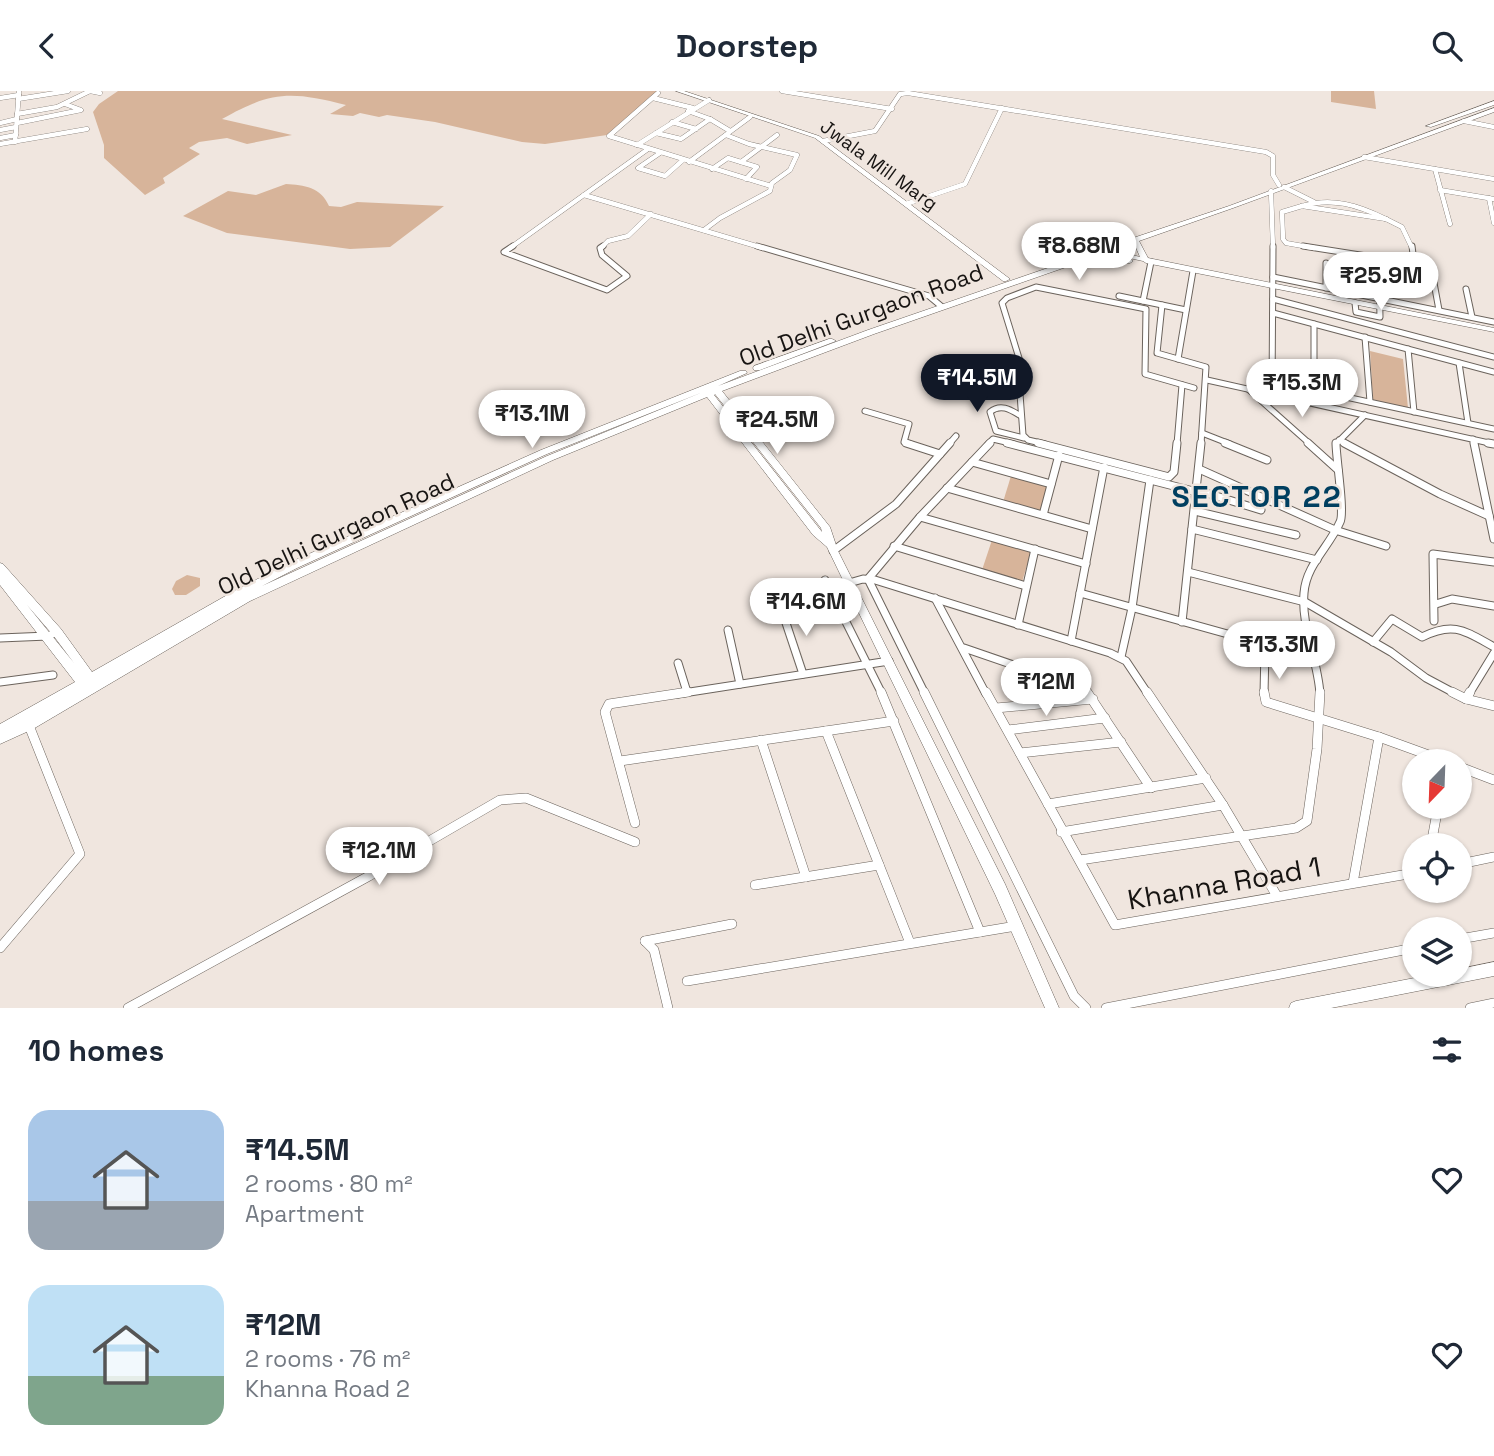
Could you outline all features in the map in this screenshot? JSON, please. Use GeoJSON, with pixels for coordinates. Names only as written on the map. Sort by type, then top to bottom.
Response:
{"type":"FeatureCollection","features":[{"type":"Feature","properties":{"kind":"main road","name":"Jwala Mill Marg"},"geometry":{"type":"LineString","coordinates":[[679,91],[693,93],[806,132],[823,141],[1008,283]]}},
{"type":"Feature","properties":{"kind":"main road","name":"Old Delhi Gurgaon Road"},"geometry":{"type":"LineString","coordinates":[[0,739],[89,684],[268,583],[550,458],[711,390],[940,304],[1058,266],[1100,248],[1135,239],[1271,191],[1494,103]]}},
{"type":"Feature","properties":{"kind":"main road","name":"Old Delhi Gurgaon Road"},"geometry":{"type":"LineString","coordinates":[[1351,159],[1364,157],[1494,110]]}},
{"type":"Feature","properties":{"kind":"main road","name":"Old Delhi Gurgaon Road"},"geometry":{"type":"LineString","coordinates":[[1008,283],[1100,248],[1281,187]]}},
{"type":"Feature","properties":{"kind":"main road"},"geometry":{"type":"LineString","coordinates":[[1135,239],[1146,261]]}},
{"type":"Feature","properties":{"kind":"main road"},"geometry":{"type":"LineString","coordinates":[[1100,248],[1193,271],[1378,308],[1490,326]]}},
{"type":"Feature","properties":{"kind":"main road"},"geometry":{"type":"LineString","coordinates":[[1058,266],[1146,261]]}},
{"type":"Feature","properties":{"kind":"main road"},"geometry":{"type":"LineString","coordinates":[[711,390],[816,532],[831,547],[1016,926],[1052,1008]]}},
{"type":"Feature","properties":{"kind":"main road"},"geometry":{"type":"LineString","coordinates":[[0,567],[89,684]]}},
{"type":"Feature","properties":{"kind":"main road"},"geometry":{"type":"LineString","coordinates":[[0,577],[53,634]]}},
{"type":"Feature","properties":{"kind":"main road","name":"Old Delhi Gurgaon Road"},"geometry":{"type":"LineString","coordinates":[[0,730],[28,720]]}},
{"type":"Feature","properties":{"kind":"main road"},"geometry":{"type":"LineString","coordinates":[[1296,1008],[1494,969]]}},
{"type":"Feature","properties":{"kind":"street"},"geometry":{"type":"LineString","coordinates":[[0,100],[68,91]]}},
{"type":"Feature","properties":{"kind":"street"},"geometry":{"type":"LineString","coordinates":[[0,130],[90,91],[100,93]]}},
{"type":"Feature","properties":{"kind":"street"},"geometry":{"type":"LineString","coordinates":[[782,91],[892,109]]}},
{"type":"Feature","properties":{"kind":"street"},"geometry":{"type":"LineString","coordinates":[[822,91],[825,98]]}},
{"type":"Feature","properties":{"kind":"street"},"geometry":{"type":"LineString","coordinates":[[658,93],[609,135],[771,186]]}},
{"type":"Feature","properties":{"kind":"street"},"geometry":{"type":"LineString","coordinates":[[823,141],[874,131],[904,93],[1266,152],[1273,156],[1273,176],[1281,187],[1312,202],[1357,206],[1387,219],[1407,232],[1414,255],[1410,264],[1286,243],[1283,239],[1282,212],[1312,202]]}},
{"type":"Feature","properties":{"kind":"street"},"geometry":{"type":"LineString","coordinates":[[15,142],[19,96]]}},
{"type":"Feature","properties":{"kind":"street"},"geometry":{"type":"LineString","coordinates":[[653,98],[710,118],[728,133],[760,146],[797,155],[790,170],[771,186],[770,191],[720,218],[704,230]]}},
{"type":"Feature","properties":{"kind":"street"},"geometry":{"type":"LineString","coordinates":[[636,145],[709,100]]}},
{"type":"Feature","properties":{"kind":"street"},"geometry":{"type":"LineString","coordinates":[[0,123],[81,110],[65,104]]}},
{"type":"Feature","properties":{"kind":"street"},"geometry":{"type":"LineString","coordinates":[[906,204],[965,184],[1002,108]]}},
{"type":"Feature","properties":{"kind":"street"},"geometry":{"type":"LineString","coordinates":[[627,165],[665,176],[750,117]]}},
{"type":"Feature","properties":{"kind":"street"},"geometry":{"type":"LineString","coordinates":[[1455,117],[1494,126]]}},
{"type":"Feature","properties":{"kind":"street"},"geometry":{"type":"LineString","coordinates":[[656,133],[679,139],[710,118]]}},
{"type":"Feature","properties":{"kind":"street"},"geometry":{"type":"LineString","coordinates":[[30,120],[31,127]]}},
{"type":"Feature","properties":{"kind":"street"},"geometry":{"type":"LineString","coordinates":[[672,122],[696,129]]}},
{"type":"Feature","properties":{"kind":"street"},"geometry":{"type":"LineString","coordinates":[[0,144],[43,134],[57,135],[87,129]]}},
{"type":"Feature","properties":{"kind":"street"},"geometry":{"type":"LineString","coordinates":[[43,134],[47,144]]}},
{"type":"Feature","properties":{"kind":"street"},"geometry":{"type":"LineString","coordinates":[[0,138],[16,135]]}},
{"type":"Feature","properties":{"kind":"street"},"geometry":{"type":"LineString","coordinates":[[741,162],[777,135]]}},
{"type":"Feature","properties":{"kind":"street"},"geometry":{"type":"LineString","coordinates":[[648,149],[504,252],[607,290],[627,276],[600,253],[600,248],[608,241],[629,235],[651,214]]}},
{"type":"Feature","properties":{"kind":"street"},"geometry":{"type":"LineString","coordinates":[[638,169],[660,153]]}},
{"type":"Feature","properties":{"kind":"street"},"geometry":{"type":"LineString","coordinates":[[1364,157],[1494,179]]}},
{"type":"Feature","properties":{"kind":"street"},"geometry":{"type":"LineString","coordinates":[[712,169],[726,159],[757,167],[746,179]]}},
{"type":"Feature","properties":{"kind":"street"},"geometry":{"type":"LineString","coordinates":[[1434,169],[1450,224]]}},
{"type":"Feature","properties":{"kind":"street"},"geometry":{"type":"LineString","coordinates":[[1440,190],[1491,199],[1494,223]]}},
{"type":"Feature","properties":{"kind":"street"},"geometry":{"type":"LineString","coordinates":[[1271,191],[1274,287],[1272,394]]}},
{"type":"Feature","properties":{"kind":"street"},"geometry":{"type":"LineString","coordinates":[[584,195],[929,296],[940,304]]}},
{"type":"Feature","properties":{"kind":"street"},"geometry":{"type":"LineString","coordinates":[[1301,206],[1387,219]]}},
{"type":"Feature","properties":{"kind":"street"},"geometry":{"type":"LineString","coordinates":[[1143,301],[1146,261]]}},
{"type":"Feature","properties":{"kind":"street"},"geometry":{"type":"LineString","coordinates":[[1326,263],[1326,288]]}},
{"type":"Feature","properties":{"kind":"street"},"geometry":{"type":"LineString","coordinates":[[1178,359],[1193,271]]}},
{"type":"Feature","properties":{"kind":"street"},"geometry":{"type":"LineString","coordinates":[[1378,308],[1381,299],[1379,273]]}},
{"type":"Feature","properties":{"kind":"street"},"geometry":{"type":"LineString","coordinates":[[1273,277],[1472,317],[1490,326],[1494,321]]}},
{"type":"Feature","properties":{"kind":"street"},"geometry":{"type":"LineString","coordinates":[[1008,283],[1024,291]]}},
{"type":"Feature","properties":{"kind":"street"},"geometry":{"type":"LineString","coordinates":[[1008,283],[1016,295]]}},
{"type":"Feature","properties":{"kind":"street"},"geometry":{"type":"LineString","coordinates":[[1434,283],[1439,310]]}},
{"type":"Feature","properties":{"kind":"street"},"geometry":{"type":"LineString","coordinates":[[1024,438],[1020,392],[1027,384],[1002,305],[1003,300],[1024,291],[1040,288],[1146,309],[1149,312],[1145,374],[1194,388]]}},
{"type":"Feature","properties":{"kind":"street"},"geometry":{"type":"LineString","coordinates":[[1466,289],[1472,317]]}},
{"type":"Feature","properties":{"kind":"street"},"geometry":{"type":"LineString","coordinates":[[1119,296],[1186,310]]}},
{"type":"Feature","properties":{"kind":"street"},"geometry":{"type":"LineString","coordinates":[[1273,299],[1494,357]]}},
{"type":"Feature","properties":{"kind":"street"},"geometry":{"type":"LineString","coordinates":[[1163,305],[1157,353],[1206,366],[1207,380],[1182,622]]}},
{"type":"Feature","properties":{"kind":"street"},"geometry":{"type":"LineString","coordinates":[[1273,313],[1494,372]]}},
{"type":"Feature","properties":{"kind":"street"},"geometry":{"type":"LineString","coordinates":[[1314,324],[1314,390]]}},
{"type":"Feature","properties":{"kind":"street"},"geometry":{"type":"LineString","coordinates":[[1365,337],[1370,402]]}},
{"type":"Feature","properties":{"kind":"street"},"geometry":{"type":"LineString","coordinates":[[1408,349],[1414,412]]}},
{"type":"Feature","properties":{"kind":"street"},"geometry":{"type":"LineString","coordinates":[[1459,363],[1468,423]]}},
{"type":"Feature","properties":{"kind":"street"},"geometry":{"type":"LineString","coordinates":[[1207,380],[1494,444]]}},
{"type":"Feature","properties":{"kind":"street"},"geometry":{"type":"LineString","coordinates":[[1272,381],[1494,429]]}},
{"type":"Feature","properties":{"kind":"street"},"geometry":{"type":"LineString","coordinates":[[1021,416],[1007,408],[991,409],[996,431],[1169,477],[1174,472],[1182,385]]}},
{"type":"Feature","properties":{"kind":"street"},"geometry":{"type":"LineString","coordinates":[[1248,389],[1339,470]]}},
{"type":"Feature","properties":{"kind":"street"},"geometry":{"type":"LineString","coordinates":[[865,411],[909,424],[904,442],[940,454]]}},
{"type":"Feature","properties":{"kind":"street"},"geometry":{"type":"LineString","coordinates":[[935,598],[1061,832],[1080,860],[1296,828],[1307,821],[1321,720],[1316,659],[1304,589],[1317,559],[1342,517],[1338,501],[1339,470],[1335,446],[1365,415]]}},
{"type":"Feature","properties":{"kind":"street"},"geometry":{"type":"LineString","coordinates":[[1202,433],[1267,460]]}},
{"type":"Feature","properties":{"kind":"street"},"geometry":{"type":"LineString","coordinates":[[831,547],[896,504],[956,436]]}},
{"type":"Feature","properties":{"kind":"street"},"geometry":{"type":"LineString","coordinates":[[868,579],[894,546],[993,439],[1261,510]]}},
{"type":"Feature","properties":{"kind":"street"},"geometry":{"type":"LineString","coordinates":[[1473,439],[1494,539]]}},
{"type":"Feature","properties":{"kind":"street"},"geometry":{"type":"LineString","coordinates":[[1339,440],[1440,494],[1489,516]]}},
{"type":"Feature","properties":{"kind":"street"},"geometry":{"type":"LineString","coordinates":[[1043,515],[1059,455]]}},
{"type":"Feature","properties":{"kind":"street"},"geometry":{"type":"LineString","coordinates":[[972,462],[1051,484]]}},
{"type":"Feature","properties":{"kind":"street"},"geometry":{"type":"LineString","coordinates":[[1071,641],[1104,467]]}},
{"type":"Feature","properties":{"kind":"street"},"geometry":{"type":"LineString","coordinates":[[1199,469],[1335,530],[1386,546]]}},
{"type":"Feature","properties":{"kind":"street"},"geometry":{"type":"LineString","coordinates":[[1121,657],[1132,608],[1150,480]]}},
{"type":"Feature","properties":{"kind":"street"},"geometry":{"type":"LineString","coordinates":[[947,488],[1092,529]]}},
{"type":"Feature","properties":{"kind":"street"},"geometry":{"type":"LineString","coordinates":[[1195,511],[1296,534]]}},
{"type":"Feature","properties":{"kind":"street"},"geometry":{"type":"LineString","coordinates":[[920,517],[1086,564]]}},
{"type":"Feature","properties":{"kind":"street"},"geometry":{"type":"LineString","coordinates":[[1192,529],[1317,559]]}},
{"type":"Feature","properties":{"kind":"street"},"geometry":{"type":"LineString","coordinates":[[894,546],[1026,586]]}},
{"type":"Feature","properties":{"kind":"street"},"geometry":{"type":"LineString","coordinates":[[1018,625],[1035,549]]}},
{"type":"Feature","properties":{"kind":"street"},"geometry":{"type":"LineString","coordinates":[[1434,621],[1436,604],[1433,554],[1494,562]]}},
{"type":"Feature","properties":{"kind":"street"},"geometry":{"type":"LineString","coordinates":[[1188,572],[1305,602],[1374,642],[1426,678],[1466,699],[1494,706]]}},
{"type":"Feature","properties":{"kind":"street"},"geometry":{"type":"LineString","coordinates":[[868,579],[1074,996],[1086,1008]]}},
{"type":"Feature","properties":{"kind":"street"},"geometry":{"type":"LineString","coordinates":[[849,583],[868,579],[1121,657],[1130,665],[1206,778],[1277,896]]}},
{"type":"Feature","properties":{"kind":"street"},"geometry":{"type":"LineString","coordinates":[[825,580],[869,664],[980,932]]}},
{"type":"Feature","properties":{"kind":"street"},"geometry":{"type":"LineString","coordinates":[[1080,593],[1316,659]]}},
{"type":"Feature","properties":{"kind":"street"},"geometry":{"type":"LineString","coordinates":[[1436,604],[1452,599],[1494,606]]}},
{"type":"Feature","properties":{"kind":"street"},"geometry":{"type":"LineString","coordinates":[[782,611],[803,674]]}},
{"type":"Feature","properties":{"kind":"street"},"geometry":{"type":"LineString","coordinates":[[1374,642],[1392,619],[1422,637],[1442,628],[1468,633],[1494,647]]}},
{"type":"Feature","properties":{"kind":"street"},"geometry":{"type":"LineString","coordinates":[[728,630],[740,684]]}},
{"type":"Feature","properties":{"kind":"street"},"geometry":{"type":"LineString","coordinates":[[0,638],[53,634]]}},
{"type":"Feature","properties":{"kind":"street"},"geometry":{"type":"LineString","coordinates":[[1263,644],[1265,701],[1412,749]]}},
{"type":"Feature","properties":{"kind":"street"},"geometry":{"type":"LineString","coordinates":[[963,648],[1078,687],[1093,699],[1151,788]]}},
{"type":"Feature","properties":{"kind":"street"},"geometry":{"type":"LineString","coordinates":[[1466,699],[1494,653]]}},
{"type":"Feature","properties":{"kind":"street"},"geometry":{"type":"LineString","coordinates":[[635,823],[605,712],[606,706],[888,661]]}},
{"type":"Feature","properties":{"kind":"street"},"geometry":{"type":"LineString","coordinates":[[677,663],[687,692]]}},
{"type":"Feature","properties":{"kind":"street"},"geometry":{"type":"LineString","coordinates":[[1485,668],[1494,673]]}},
{"type":"Feature","properties":{"kind":"street"},"geometry":{"type":"LineString","coordinates":[[0,682],[53,675]]}},
{"type":"Feature","properties":{"kind":"street"},"geometry":{"type":"LineString","coordinates":[[996,708],[1093,699]]}},
{"type":"Feature","properties":{"kind":"street"},"geometry":{"type":"LineString","coordinates":[[1008,730],[1105,718]]}},
{"type":"Feature","properties":{"kind":"street"},"geometry":{"type":"LineString","coordinates":[[0,948],[74,865],[80,854],[28,720]]}},
{"type":"Feature","properties":{"kind":"street"},"geometry":{"type":"LineString","coordinates":[[620,761],[894,721]]}},
{"type":"Feature","properties":{"kind":"street"},"geometry":{"type":"LineString","coordinates":[[826,730],[910,943]]}},
{"type":"Feature","properties":{"kind":"street"},"geometry":{"type":"LineString","coordinates":[[1353,883],[1379,737]]}},
{"type":"Feature","properties":{"kind":"street"},"geometry":{"type":"LineString","coordinates":[[761,740],[806,877]]}},
{"type":"Feature","properties":{"kind":"street"},"geometry":{"type":"LineString","coordinates":[[1020,754],[1121,741]]}},
{"type":"Feature","properties":{"kind":"street"},"geometry":{"type":"LineString","coordinates":[[1472,772],[1494,780]]}},
{"type":"Feature","properties":{"kind":"street"},"geometry":{"type":"LineString","coordinates":[[1048,804],[1206,778]]}},
{"type":"Feature","properties":{"kind":"street"},"geometry":{"type":"LineString","coordinates":[[128,1008],[509,797],[526,798],[635,842]]}},
{"type":"Feature","properties":{"kind":"street"},"geometry":{"type":"LineString","coordinates":[[1061,832],[1223,805]]}},
{"type":"Feature","properties":{"kind":"street"},"geometry":{"type":"LineString","coordinates":[[1472,862],[1494,857]]}},
{"type":"Feature","properties":{"kind":"street","name":"Khanna Road 1"},"geometry":{"type":"LineString","coordinates":[[1080,860],[1115,925],[1402,875]]}},
{"type":"Feature","properties":{"kind":"street"},"geometry":{"type":"LineString","coordinates":[[755,885],[879,865]]}},
{"type":"Feature","properties":{"kind":"street"},"geometry":{"type":"LineString","coordinates":[[668,1008],[654,950],[645,941],[732,924]]}},
{"type":"Feature","properties":{"kind":"street"},"geometry":{"type":"LineString","coordinates":[[687,981],[1016,926]]}},
{"type":"Feature","properties":{"kind":"street"},"geometry":{"type":"LineString","coordinates":[[1472,937],[1494,933]]}},
{"type":"Feature","properties":{"kind":"street"},"geometry":{"type":"LineString","coordinates":[[1106,1008],[1402,950]]}},
{"type":"Feature","properties":{"kind":"street"},"geometry":{"type":"LineString","coordinates":[[1470,1008],[1494,1003]]}},
{"type":"Feature","properties":{"kind":"shaded area"},"geometry":{"type":"Polygon","coordinates":[[[118,91],[657,91],[607,135],[545,144],[522,142],[435,122],[387,115],[379,117],[360,113],[353,116],[330,114],[346,105],[310,97],[282,96],[254,103],[222,119],[292,135],[247,144],[227,138],[199,142],[189,148],[200,154],[163,178],[165,183],[145,195],[104,158],[104,145],[93,112],[99,104],[118,91]]]}},
{"type":"Feature","properties":{"kind":"shaded area"},"geometry":{"type":"Polygon","coordinates":[[[1331,91],[1374,91],[1376,109],[1331,102],[1331,91]]]}},
{"type":"Feature","properties":{"kind":"shaded area"},"geometry":{"type":"Polygon","coordinates":[[[286,184],[305,186],[317,191],[329,206],[341,207],[357,202],[444,206],[390,247],[350,249],[227,233],[183,216],[228,191],[256,195],[286,184]]]}},
{"type":"Feature","properties":{"kind":"shaded area"},"geometry":{"type":"Polygon","coordinates":[[[1370,351],[1403,359],[1408,408],[1373,400],[1370,351]]]}},
{"type":"Feature","properties":{"kind":"shaded area"},"geometry":{"type":"Polygon","coordinates":[[[1011,476],[1048,486],[1040,513],[1003,502],[1011,476]]]}},
{"type":"Feature","properties":{"kind":"shaded area"},"geometry":{"type":"Polygon","coordinates":[[[992,540],[1031,552],[1022,582],[982,570],[992,540]]]}},
{"type":"Feature","properties":{"kind":"shaded area"},"geometry":{"type":"Polygon","coordinates":[[[187,575],[200,578],[200,586],[186,595],[175,595],[172,589],[176,581],[187,575]]]}},
{"type":"Feature","properties":{"kind":"district","name":"SECTOR 22"},"geometry":{"type":"Point","coordinates":[1257,496]}}]}
